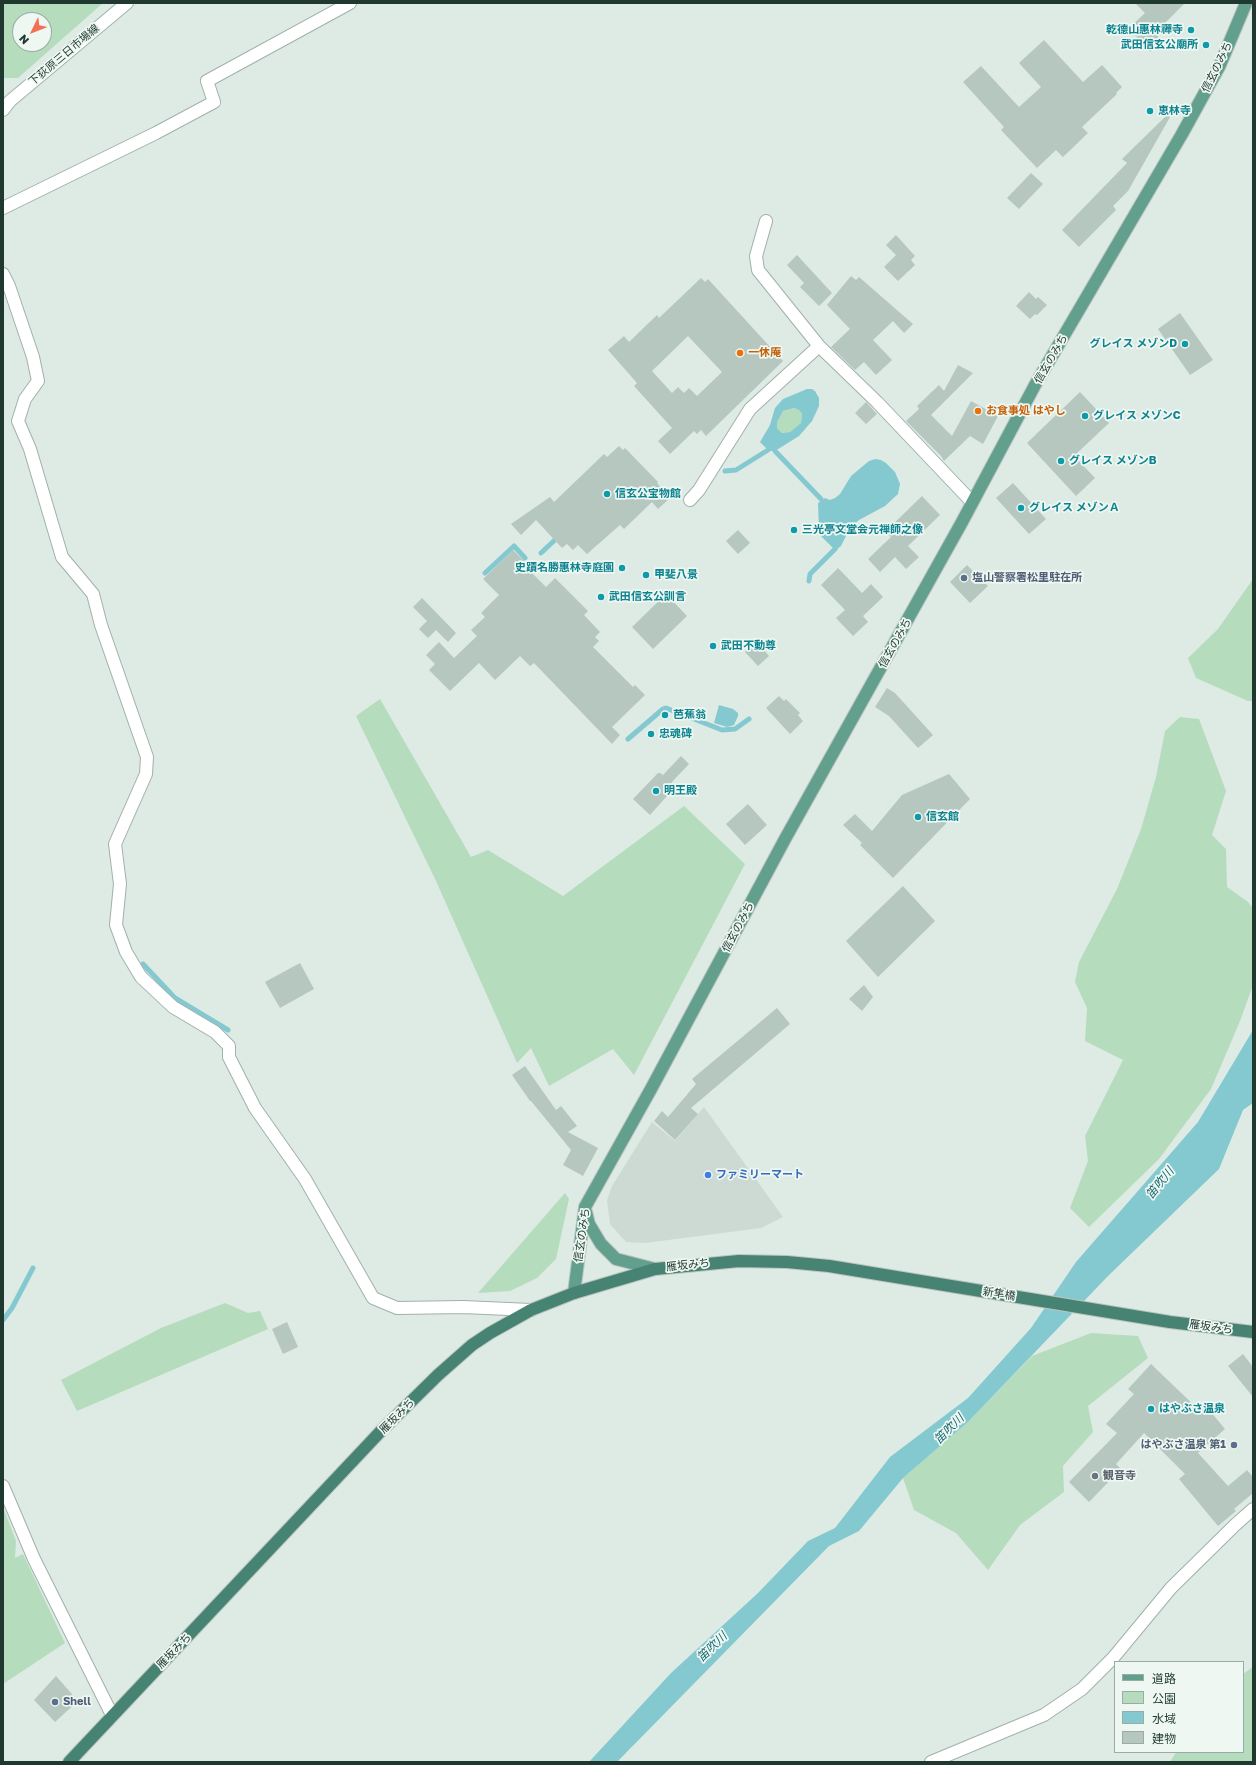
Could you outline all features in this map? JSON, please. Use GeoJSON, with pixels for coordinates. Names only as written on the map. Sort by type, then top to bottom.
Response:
{"type":"FeatureCollection","features":[{"type":"Feature","properties":{"kind":"highway","name":"雁坂みち"},"geometry":{"type":"LineString","coordinates":[[69,1762],[112,1715],[217,1607],[380,1432],[438,1375],[472,1345],[490,1333],[532,1310],[574,1293],[655,1268],[738,1261],[829,1266]]}},
{"type":"Feature","properties":{"kind":"highway","name":"新隼橋"},"geometry":{"type":"LineString","coordinates":[[829,1266],[1170,1322]]}},
{"type":"Feature","properties":{"kind":"highway","name":"雁坂みち"},"geometry":{"type":"LineString","coordinates":[[1170,1322],[1253,1332]]}},
{"type":"Feature","properties":{"kind":"main road","name":"信玄のみち"},"geometry":{"type":"LineString","coordinates":[[574,1293],[585,1206],[1035,385],[1190,121],[1220,65],[1246,3]]}},
{"type":"Feature","properties":{"kind":"main road"},"geometry":{"type":"LineString","coordinates":[[585,1206],[589,1224],[601,1244],[616,1259],[655,1268]]}},
{"type":"Feature","properties":{"kind":"street","name":"下荻原三日市場線"},"geometry":{"type":"LineString","coordinates":[[3,110],[10,101],[127,3]]}},
{"type":"Feature","properties":{"kind":"street"},"geometry":{"type":"LineString","coordinates":[[3,208],[156,133],[214,102],[207,81],[350,3]]}},
{"type":"Feature","properties":{"kind":"street"},"geometry":{"type":"LineString","coordinates":[[766,221],[756,256],[758,270],[818,346],[877,402],[972,502]]}},
{"type":"Feature","properties":{"kind":"street"},"geometry":{"type":"LineString","coordinates":[[3,274],[9,286],[34,357],[38,381],[25,399],[18,421],[30,449],[62,557],[93,594],[101,625],[147,757],[146,774],[115,844],[120,884],[116,925],[126,952],[141,977],[172,1007],[215,1032],[230,1046],[229,1057],[255,1108],[305,1179],[373,1298],[397,1308],[462,1307],[532,1310]]}},
{"type":"Feature","properties":{"kind":"street"},"geometry":{"type":"LineString","coordinates":[[690,500],[699,490],[750,409],[818,346]]}},
{"type":"Feature","properties":{"kind":"street"},"geometry":{"type":"LineString","coordinates":[[3,1486],[34,1559],[112,1715]]}},
{"type":"Feature","properties":{"kind":"street"},"geometry":{"type":"LineString","coordinates":[[931,1762],[1044,1715],[1082,1689],[1113,1658],[1171,1588],[1235,1524],[1253,1509]]}},
{"type":"Feature","properties":{"kind":"shaded area"},"geometry":{"type":"Polygon","coordinates":[[[704,1107],[783,1217],[761,1228],[645,1243],[626,1242],[610,1224],[607,1200],[612,1186],[652,1122],[675,1141],[704,1107]]]}},
{"type":"Feature","properties":{"kind":"green space"},"geometry":{"type":"Polygon","coordinates":[[[3,3],[103,3],[52,48],[52,12],[12,12],[12,52],[47,52],[18,78],[3,78],[3,3]]]}},
{"type":"Feature","properties":{"kind":"green space"},"geometry":{"type":"Polygon","coordinates":[[[794,408],[799,410],[802,414],[801,423],[790,432],[782,433],[777,428],[779,416],[783,411],[794,408]]]}},
{"type":"Feature","properties":{"kind":"green space"},"geometry":{"type":"Polygon","coordinates":[[[1253,579],[1253,701],[1248,701],[1196,678],[1188,658],[1218,629],[1253,579]]]}},
{"type":"Feature","properties":{"kind":"green space"},"geometry":{"type":"Polygon","coordinates":[[[380,699],[471,857],[488,850],[563,896],[684,806],[745,864],[634,1075],[613,1049],[549,1086],[531,1048],[517,1063],[436,881],[356,716],[380,699]]]}},
{"type":"Feature","properties":{"kind":"green space"},"geometry":{"type":"Polygon","coordinates":[[[1180,717],[1199,719],[1226,791],[1212,835],[1226,849],[1227,887],[1248,902],[1253,908],[1253,985],[1240,1021],[1211,1089],[1159,1159],[1089,1227],[1070,1208],[1088,1161],[1085,1136],[1123,1060],[1085,1041],[1087,1008],[1075,982],[1079,962],[1117,889],[1141,829],[1156,777],[1165,731],[1180,717]]]}},
{"type":"Feature","properties":{"kind":"green space"},"geometry":{"type":"Polygon","coordinates":[[[565,1193],[569,1199],[556,1259],[537,1278],[510,1291],[478,1293],[565,1193]]]}},
{"type":"Feature","properties":{"kind":"green space"},"geometry":{"type":"Polygon","coordinates":[[[225,1303],[248,1313],[260,1311],[268,1329],[77,1411],[61,1380],[161,1328],[225,1303]]]}},
{"type":"Feature","properties":{"kind":"green space"},"geometry":{"type":"Polygon","coordinates":[[[1091,1333],[1138,1336],[1148,1358],[1088,1406],[1093,1432],[1063,1466],[1064,1492],[1020,1525],[988,1570],[956,1533],[914,1510],[903,1478],[968,1422],[1032,1356],[1091,1333]]]}},
{"type":"Feature","properties":{"kind":"green space"},"geometry":{"type":"Polygon","coordinates":[[[3,1507],[16,1541],[15,1558],[23,1554],[65,1643],[3,1684],[3,1507]]]}},
{"type":"Feature","properties":{"kind":"green space"},"geometry":{"type":"Polygon","coordinates":[[[1253,1667],[1253,1762],[1170,1762],[1175,1753],[1244,1753],[1244,1673],[1253,1667]]]}},
{"type":"Feature","properties":{"kind":"water"},"geometry":{"type":"Polygon","coordinates":[[[807,389],[812,389],[819,398],[819,406],[812,421],[799,436],[775,451],[769,451],[760,442],[770,425],[775,408],[783,399],[807,389]],[[794,408],[783,411],[777,422],[777,428],[782,433],[790,432],[801,423],[802,414],[799,410],[794,408]]]}},
{"type":"Feature","properties":{"kind":"water"},"geometry":{"type":"Polygon","coordinates":[[[875,459],[886,463],[895,472],[900,484],[898,494],[885,506],[859,520],[850,528],[841,546],[837,549],[833,548],[821,536],[819,531],[818,503],[825,498],[830,500],[835,498],[840,494],[851,476],[869,461],[875,459]]]}},
{"type":"Feature","properties":{"kind":"water"},"geometry":{"type":"Polygon","coordinates":[[[719,705],[733,709],[738,713],[734,725],[727,727],[714,723],[719,705]]]}},
{"type":"Feature","properties":{"kind":"water","name":"笛吹川"},"geometry":{"type":"Polygon","coordinates":[[[1253,1030],[1253,1103],[1243,1110],[1219,1169],[1108,1276],[968,1422],[903,1478],[859,1531],[829,1546],[617,1762],[589,1762],[671,1673],[758,1593],[808,1541],[835,1528],[890,1457],[968,1398],[1031,1328],[1076,1262],[1198,1122],[1253,1030]]]}},
{"type":"Feature","properties":{"kind":"building"},"geometry":{"type":"Polygon","coordinates":[[[1135,3],[1185,3],[1155,33],[1162,41],[1150,52],[1129,28],[1145,13],[1135,3]]]}},
{"type":"Feature","properties":{"kind":"building"},"geometry":{"type":"Polygon","coordinates":[[[1044,40],[1083,82],[1102,65],[1122,87],[1116,93],[1117,94],[1082,127],[1088,133],[1063,157],[1056,150],[1037,168],[1001,130],[1004,127],[963,82],[981,66],[1019,107],[1041,87],[1019,63],[1044,40]]]}},
{"type":"Feature","properties":{"kind":"building"},"geometry":{"type":"Polygon","coordinates":[[[1167,115],[1170,117],[1128,191],[1113,206],[1116,210],[1079,247],[1062,230],[1127,163],[1122,159],[1167,115]]]}},
{"type":"Feature","properties":{"kind":"building"},"geometry":{"type":"Polygon","coordinates":[[[1031,173],[1043,184],[1019,209],[1007,198],[1031,173]]]}},
{"type":"Feature","properties":{"kind":"building"},"geometry":{"type":"Polygon","coordinates":[[[896,235],[915,256],[911,260],[915,265],[898,281],[884,267],[896,255],[886,245],[896,235]]]}},
{"type":"Feature","properties":{"kind":"building"},"geometry":{"type":"Polygon","coordinates":[[[797,255],[832,293],[819,306],[800,287],[804,283],[787,265],[797,255]]]}},
{"type":"Feature","properties":{"kind":"building"},"geometry":{"type":"Polygon","coordinates":[[[851,276],[856,280],[859,277],[913,324],[904,333],[893,321],[873,340],[892,360],[876,375],[864,362],[855,370],[831,347],[850,329],[827,305],[851,276]]]}},
{"type":"Feature","properties":{"kind":"building"},"geometry":{"type":"Polygon","coordinates":[[[701,278],[705,282],[708,279],[783,361],[706,436],[701,430],[697,434],[694,431],[670,454],[658,441],[672,428],[634,386],[637,383],[608,350],[624,336],[629,342],[657,315],[659,318],[701,278]],[[688,336],[652,371],[672,393],[678,387],[684,393],[689,388],[697,396],[722,372],[688,336]]]}},
{"type":"Feature","properties":{"kind":"building"},"geometry":{"type":"Polygon","coordinates":[[[1029,292],[1036,299],[1038,297],[1047,305],[1037,315],[1035,314],[1030,319],[1016,306],[1029,292]]]}},
{"type":"Feature","properties":{"kind":"building","name":"グレイス メゾンD"},"geometry":{"type":"Polygon","coordinates":[[[1180,313],[1213,360],[1190,375],[1158,329],[1180,313]]]}},
{"type":"Feature","properties":{"kind":"building"},"geometry":{"type":"Polygon","coordinates":[[[958,365],[973,373],[931,415],[952,436],[971,401],[998,416],[983,444],[970,436],[944,461],[941,456],[906,421],[919,409],[917,406],[939,385],[944,391],[958,365]]]}},
{"type":"Feature","properties":{"kind":"building"},"geometry":{"type":"Polygon","coordinates":[[[1080,392],[1109,423],[1074,456],[1095,478],[1076,496],[1027,443],[1080,392]]]}},
{"type":"Feature","properties":{"kind":"building"},"geometry":{"type":"Polygon","coordinates":[[[866,402],[877,414],[866,424],[855,413],[866,402]]]}},
{"type":"Feature","properties":{"kind":"building"},"geometry":{"type":"Polygon","coordinates":[[[619,446],[623,450],[625,448],[658,482],[657,483],[670,498],[658,509],[652,502],[624,529],[620,525],[587,554],[578,545],[573,550],[567,544],[562,548],[536,520],[521,535],[511,524],[550,497],[554,502],[604,454],[607,457],[619,446]]]}},
{"type":"Feature","properties":{"kind":"building","name":"グレイス メゾンＡ"},"geometry":{"type":"Polygon","coordinates":[[[1013,483],[1046,519],[1029,534],[996,498],[1013,483]]]}},
{"type":"Feature","properties":{"kind":"building"},"geometry":{"type":"Polygon","coordinates":[[[922,496],[940,515],[908,546],[919,557],[906,569],[895,557],[880,572],[868,559],[891,537],[885,532],[922,496]]]}},
{"type":"Feature","properties":{"kind":"building"},"geometry":{"type":"Polygon","coordinates":[[[738,530],[750,543],[738,554],[726,541],[738,530]]]}},
{"type":"Feature","properties":{"kind":"building"},"geometry":{"type":"Polygon","coordinates":[[[513,550],[524,561],[522,563],[546,587],[555,578],[588,611],[584,615],[600,632],[595,637],[599,641],[593,647],[633,687],[635,685],[645,695],[612,727],[620,735],[612,744],[534,663],[530,666],[520,656],[495,680],[479,663],[450,691],[429,670],[435,664],[426,655],[439,642],[454,658],[477,636],[471,630],[485,617],[481,613],[499,595],[483,579],[513,550]]]}},
{"type":"Feature","properties":{"kind":"building"},"geometry":{"type":"Polygon","coordinates":[[[967,565],[988,586],[970,603],[950,582],[967,565]]]}},
{"type":"Feature","properties":{"kind":"building"},"geometry":{"type":"Polygon","coordinates":[[[838,568],[862,593],[871,584],[883,597],[863,616],[868,622],[853,636],[836,618],[845,610],[821,585],[838,568]]]}},
{"type":"Feature","properties":{"kind":"building"},"geometry":{"type":"Polygon","coordinates":[[[666,594],[687,616],[653,649],[632,627],[666,594]]]}},
{"type":"Feature","properties":{"kind":"building"},"geometry":{"type":"Polygon","coordinates":[[[422,598],[456,633],[448,642],[436,630],[428,638],[419,629],[427,621],[413,607],[422,598]]]}},
{"type":"Feature","properties":{"kind":"building"},"geometry":{"type":"Polygon","coordinates":[[[756,641],[769,656],[758,666],[745,652],[756,641]]]}},
{"type":"Feature","properties":{"kind":"building"},"geometry":{"type":"Polygon","coordinates":[[[887,688],[895,693],[933,735],[918,748],[889,716],[875,707],[887,688]]]}},
{"type":"Feature","properties":{"kind":"building"},"geometry":{"type":"Polygon","coordinates":[[[779,696],[784,701],[786,699],[800,713],[798,715],[803,721],[790,734],[766,708],[779,696]]]}},
{"type":"Feature","properties":{"kind":"building","name":"明王殿"},"geometry":{"type":"Polygon","coordinates":[[[681,756],[689,764],[671,783],[675,787],[650,815],[633,799],[658,773],[663,775],[681,756]]]}},
{"type":"Feature","properties":{"kind":"building","name":"信玄館"},"geometry":{"type":"Polygon","coordinates":[[[949,774],[970,799],[893,878],[860,845],[862,843],[843,825],[855,814],[872,831],[902,795],[949,774]]]}},
{"type":"Feature","properties":{"kind":"building"},"geometry":{"type":"Polygon","coordinates":[[[748,804],[767,825],[745,845],[726,824],[748,804]]]}},
{"type":"Feature","properties":{"kind":"building"},"geometry":{"type":"Polygon","coordinates":[[[903,886],[935,921],[878,977],[846,941],[903,886]]]}},
{"type":"Feature","properties":{"kind":"building"},"geometry":{"type":"Polygon","coordinates":[[[300,963],[314,989],[280,1008],[265,982],[300,963]]]}},
{"type":"Feature","properties":{"kind":"building"},"geometry":{"type":"Polygon","coordinates":[[[864,985],[873,997],[862,1011],[849,999],[864,985]]]}},
{"type":"Feature","properties":{"kind":"building"},"geometry":{"type":"Polygon","coordinates":[[[777,1008],[790,1024],[691,1108],[698,1114],[675,1140],[654,1121],[662,1111],[668,1117],[696,1084],[692,1079],[777,1008]]]}},
{"type":"Feature","properties":{"kind":"building"},"geometry":{"type":"Polygon","coordinates":[[[525,1066],[556,1110],[561,1106],[577,1126],[568,1132],[598,1148],[583,1176],[563,1165],[571,1150],[530,1101],[512,1075],[525,1066]]]}},
{"type":"Feature","properties":{"kind":"building"},"geometry":{"type":"Polygon","coordinates":[[[287,1322],[298,1347],[283,1354],[272,1329],[287,1322]]]}},
{"type":"Feature","properties":{"kind":"building"},"geometry":{"type":"Polygon","coordinates":[[[1243,1354],[1253,1367],[1253,1397],[1228,1366],[1243,1354]]]}},
{"type":"Feature","properties":{"kind":"building"},"geometry":{"type":"Polygon","coordinates":[[[1151,1364],[1199,1410],[1205,1405],[1225,1429],[1198,1453],[1228,1486],[1247,1470],[1253,1477],[1253,1493],[1234,1509],[1236,1511],[1218,1526],[1179,1479],[1185,1474],[1144,1433],[1116,1464],[1121,1469],[1089,1502],[1069,1482],[1117,1433],[1106,1424],[1134,1394],[1128,1389],[1151,1364]]]}},
{"type":"Feature","properties":{"kind":"building"},"geometry":{"type":"Polygon","coordinates":[[[56,1676],[78,1701],[55,1722],[34,1700],[56,1676]]]}},
{"type":"Feature","properties":{"kind":"waterway"},"geometry":{"type":"LineString","coordinates":[[725,471],[736,470],[768,450]]}},
{"type":"Feature","properties":{"kind":"waterway"},"geometry":{"type":"LineString","coordinates":[[775,451],[821,499]]}},
{"type":"Feature","properties":{"kind":"waterway"},"geometry":{"type":"LineString","coordinates":[[541,553],[559,536]]}},
{"type":"Feature","properties":{"kind":"waterway"},"geometry":{"type":"LineString","coordinates":[[485,573],[514,546],[525,558]]}},
{"type":"Feature","properties":{"kind":"waterway"},"geometry":{"type":"LineString","coordinates":[[809,581],[810,574],[835,549]]}},
{"type":"Feature","properties":{"kind":"waterway"},"geometry":{"type":"LineString","coordinates":[[628,739],[666,708],[722,730],[735,729],[749,719]]}},
{"type":"Feature","properties":{"kind":"waterway"},"geometry":{"type":"LineString","coordinates":[[143,964],[175,998],[228,1030]]}},
{"type":"Feature","properties":{"kind":"waterway"},"geometry":{"type":"LineString","coordinates":[[3,1320],[12,1308],[33,1268]]}},
{"type":"Feature","properties":{"kind":"place","name":"乾德山惠林禪寺"},"geometry":{"type":"Point","coordinates":[1191,30]}},
{"type":"Feature","properties":{"kind":"place","name":"武田信玄公廟所"},"geometry":{"type":"Point","coordinates":[1206,45]}},
{"type":"Feature","properties":{"kind":"place","name":"恵林寺"},"geometry":{"type":"Point","coordinates":[1150,111]}},
{"type":"Feature","properties":{"kind":"place","name":"グレイス メゾンD"},"geometry":{"type":"Point","coordinates":[1185,344]}},
{"type":"Feature","properties":{"kind":"place","name":"一休庵"},"geometry":{"type":"Point","coordinates":[740,353]}},
{"type":"Feature","properties":{"kind":"place","name":"お食事処 はやし"},"geometry":{"type":"Point","coordinates":[978,411]}},
{"type":"Feature","properties":{"kind":"place","name":"グレイス メゾンC"},"geometry":{"type":"Point","coordinates":[1085,416]}},
{"type":"Feature","properties":{"kind":"place","name":"グレイス メゾンB"},"geometry":{"type":"Point","coordinates":[1061,461]}},
{"type":"Feature","properties":{"kind":"place","name":"信玄公宝物館"},"geometry":{"type":"Point","coordinates":[607,494]}},
{"type":"Feature","properties":{"kind":"place","name":"グレイス メゾンＡ"},"geometry":{"type":"Point","coordinates":[1021,508]}},
{"type":"Feature","properties":{"kind":"place","name":"三光亭文堂会元禅師之像"},"geometry":{"type":"Point","coordinates":[794,530]}},
{"type":"Feature","properties":{"kind":"place","name":"史蹟名勝惠林寺庭園"},"geometry":{"type":"Point","coordinates":[622,568]}},
{"type":"Feature","properties":{"kind":"place","name":"甲斐八景"},"geometry":{"type":"Point","coordinates":[646,575]}},
{"type":"Feature","properties":{"kind":"place","name":"塩山警察署松里駐在所"},"geometry":{"type":"Point","coordinates":[964,578]}},
{"type":"Feature","properties":{"kind":"place","name":"武田信玄公訓言"},"geometry":{"type":"Point","coordinates":[601,597]}},
{"type":"Feature","properties":{"kind":"place","name":"武田不動尊"},"geometry":{"type":"Point","coordinates":[713,646]}},
{"type":"Feature","properties":{"kind":"place","name":"芭蕉翁"},"geometry":{"type":"Point","coordinates":[665,715]}},
{"type":"Feature","properties":{"kind":"place","name":"忠魂碑"},"geometry":{"type":"Point","coordinates":[651,734]}},
{"type":"Feature","properties":{"kind":"place","name":"明王殿"},"geometry":{"type":"Point","coordinates":[656,791]}},
{"type":"Feature","properties":{"kind":"place","name":"信玄館"},"geometry":{"type":"Point","coordinates":[918,817]}},
{"type":"Feature","properties":{"kind":"place","name":"ファミリーマート"},"geometry":{"type":"Point","coordinates":[708,1175]}},
{"type":"Feature","properties":{"kind":"place","name":"はやぶさ温泉"},"geometry":{"type":"Point","coordinates":[1151,1409]}},
{"type":"Feature","properties":{"kind":"place","name":"はやぶさ温泉 第1"},"geometry":{"type":"Point","coordinates":[1234,1445]}},
{"type":"Feature","properties":{"kind":"place","name":"観音寺"},"geometry":{"type":"Point","coordinates":[1095,1476]}},
{"type":"Feature","properties":{"kind":"place","name":"Shell"},"geometry":{"type":"Point","coordinates":[55,1702]}}]}
